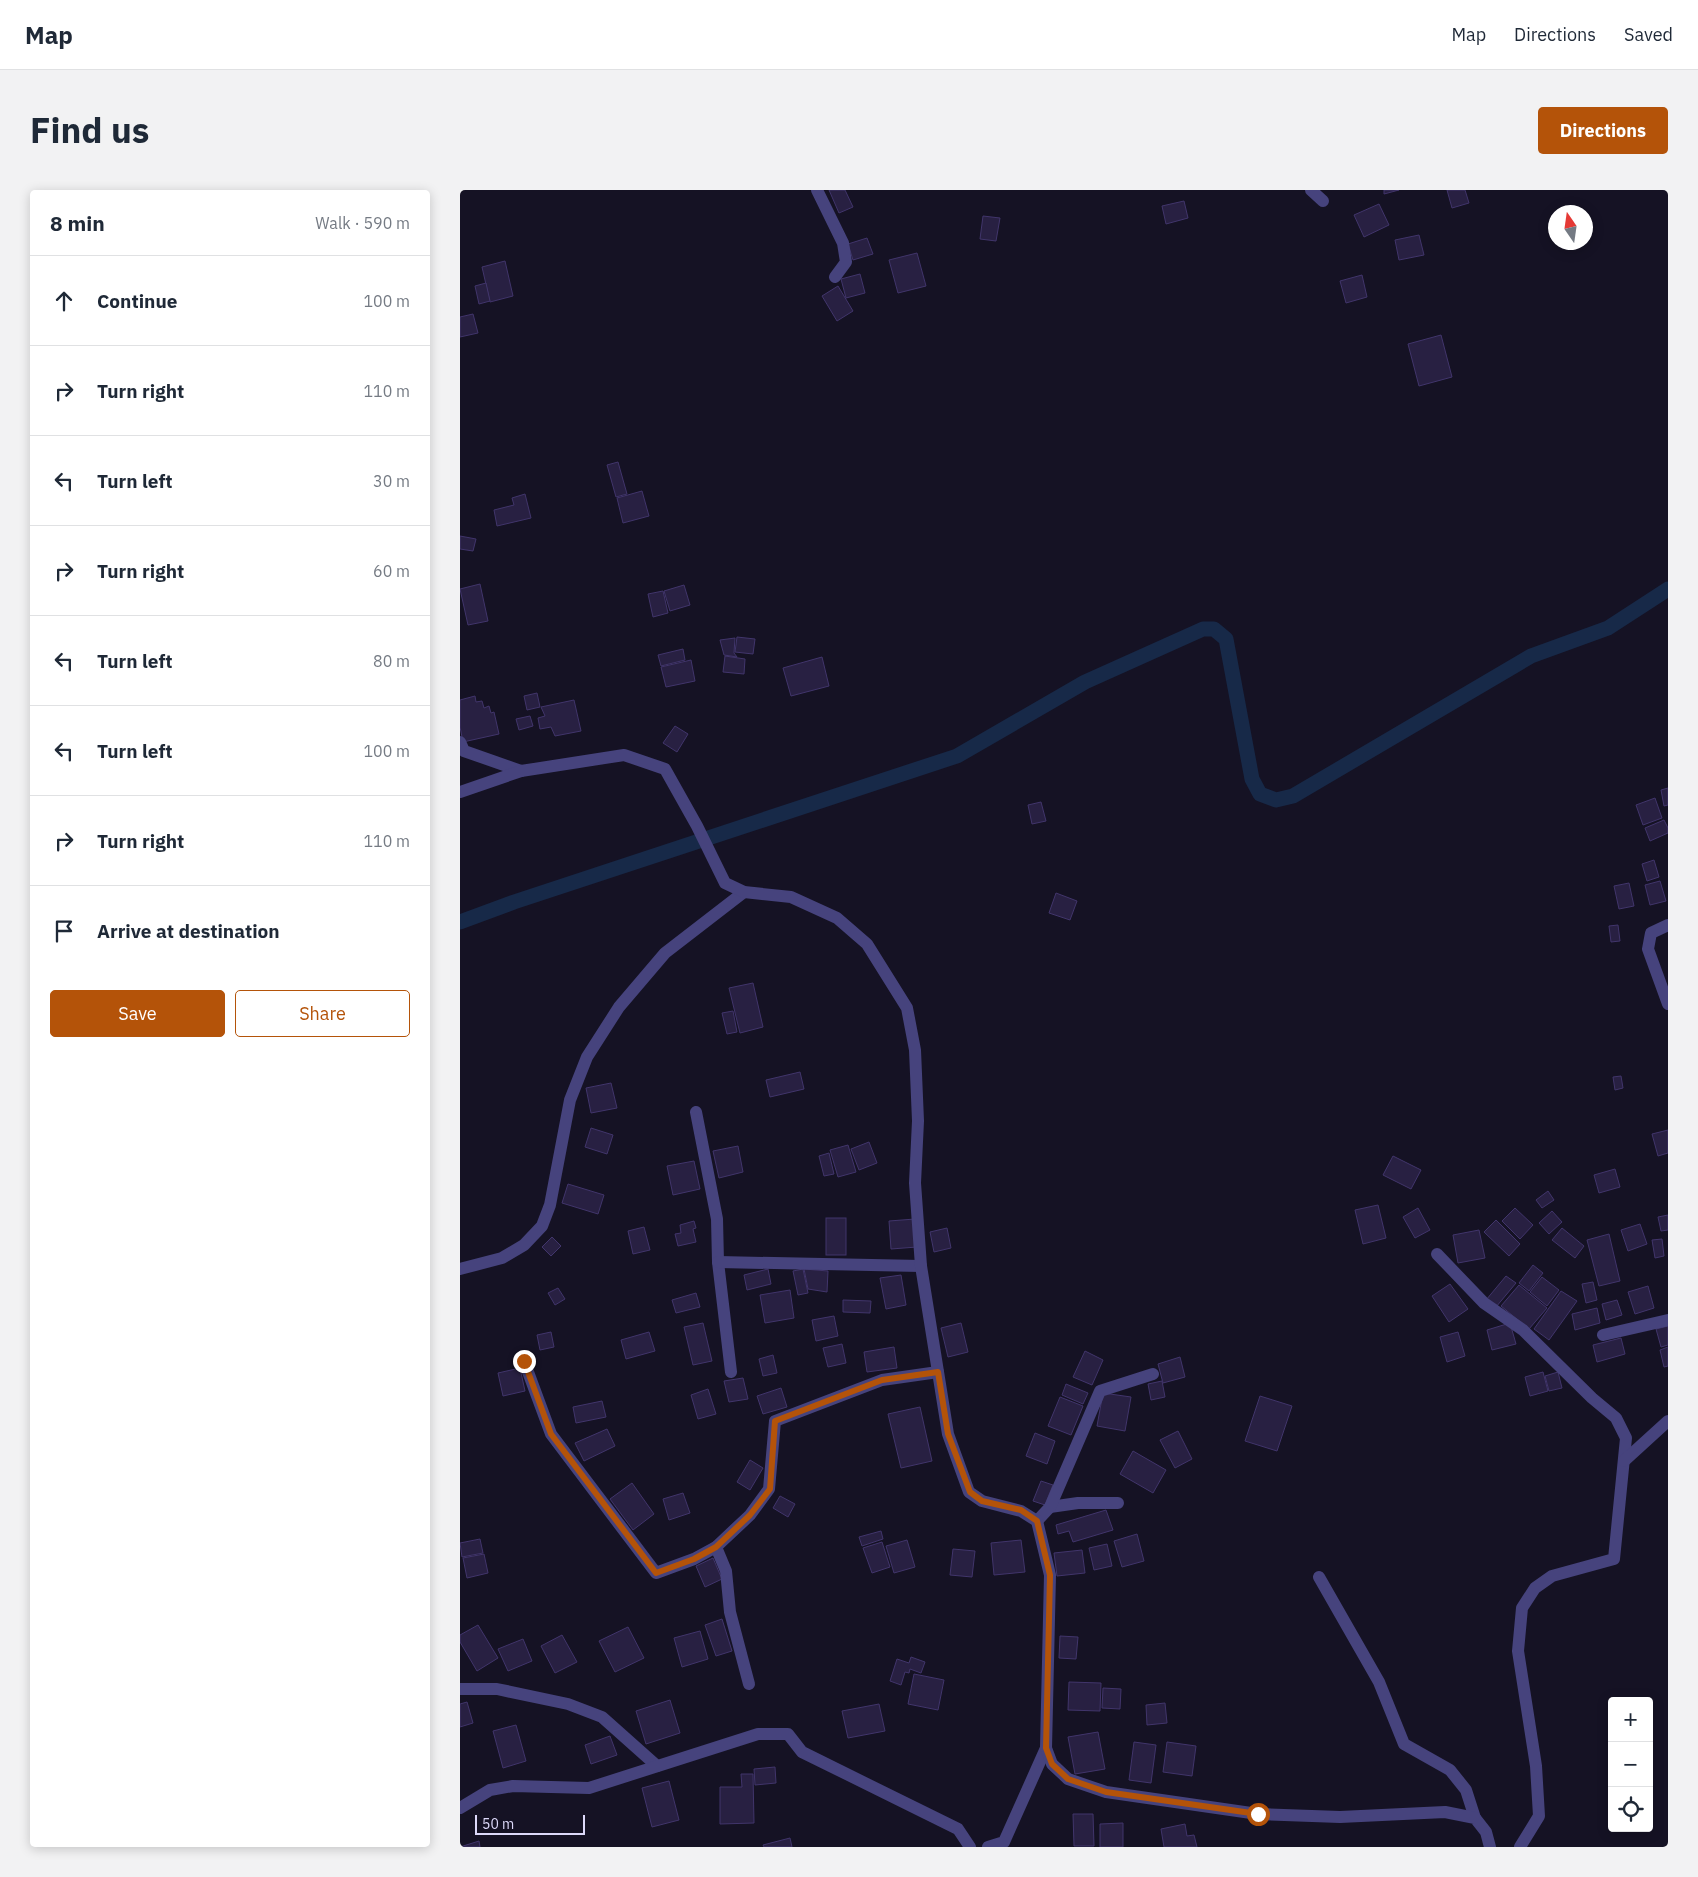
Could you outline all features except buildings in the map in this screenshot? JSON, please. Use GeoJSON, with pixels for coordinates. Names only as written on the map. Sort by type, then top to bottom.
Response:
{"type":"FeatureCollection","features":[{"type":"Feature","properties":{"kind":"street"},"geometry":{"type":"LineString","coordinates":[[818,190],[843,243],[846,262],[835,278]]}},
{"type":"Feature","properties":{"kind":"street"},"geometry":{"type":"LineString","coordinates":[[1311,190],[1323,201]]}},
{"type":"Feature","properties":{"kind":"street"},"geometry":{"type":"LineString","coordinates":[[460,742],[464,750],[521,771]]}},
{"type":"Feature","properties":{"kind":"street"},"geometry":{"type":"LineString","coordinates":[[460,792],[521,771],[624,755],[665,768],[725,882],[744,892],[791,897],[837,918],[867,944],[907,1008],[915,1050],[918,1121],[915,1183],[921,1266],[948,1434],[970,1492],[982,1501],[1021,1510],[1037,1521],[1050,1575],[1046,1748],[1052,1764],[1068,1779],[1106,1792],[1258,1814],[1340,1817],[1444,1812],[1475,1818]]}},
{"type":"Feature","properties":{"kind":"street"},"geometry":{"type":"LineString","coordinates":[[460,1269],[502,1258],[524,1244],[542,1226],[550,1205],[570,1100],[587,1057],[619,1007],[665,953],[744,892]]}},
{"type":"Feature","properties":{"kind":"street"},"geometry":{"type":"LineString","coordinates":[[1668,925],[1651,932],[1648,949],[1668,1004]]}},
{"type":"Feature","properties":{"kind":"street"},"geometry":{"type":"LineString","coordinates":[[696,1112],[717,1219],[718,1262],[731,1372]]}},
{"type":"Feature","properties":{"kind":"street"},"geometry":{"type":"LineString","coordinates":[[1437,1254],[1484,1303],[1523,1330],[1592,1398],[1616,1418],[1626,1438],[1614,1559],[1552,1576],[1535,1588],[1522,1608],[1518,1651],[1536,1766],[1539,1816],[1520,1847]]}},
{"type":"Feature","properties":{"kind":"street"},"geometry":{"type":"LineString","coordinates":[[718,1262],[921,1266]]}},
{"type":"Feature","properties":{"kind":"street"},"geometry":{"type":"LineString","coordinates":[[1603,1334],[1668,1320]]}},
{"type":"Feature","properties":{"kind":"street"},"geometry":{"type":"LineString","coordinates":[[524,1361],[551,1434],[656,1573],[694,1559],[716,1547],[750,1515],[770,1489],[775,1421],[882,1380],[938,1372]]}},
{"type":"Feature","properties":{"kind":"street"},"geometry":{"type":"LineString","coordinates":[[1037,1521],[1050,1507],[1100,1391],[1153,1374]]}},
{"type":"Feature","properties":{"kind":"street"},"geometry":{"type":"LineString","coordinates":[[1624,1461],[1668,1421]]}},
{"type":"Feature","properties":{"kind":"street"},"geometry":{"type":"LineString","coordinates":[[1050,1507],[1078,1503],[1118,1503]]}},
{"type":"Feature","properties":{"kind":"street"},"geometry":{"type":"LineString","coordinates":[[716,1547],[726,1571],[730,1612],[749,1684]]}},
{"type":"Feature","properties":{"kind":"street"},"geometry":{"type":"LineString","coordinates":[[1319,1577],[1379,1682],[1404,1744],[1450,1770],[1466,1790],[1475,1818],[1486,1832],[1490,1847]]}},
{"type":"Feature","properties":{"kind":"street"},"geometry":{"type":"LineString","coordinates":[[460,1689],[497,1689],[568,1704],[602,1717],[657,1766]]}},
{"type":"Feature","properties":{"kind":"street"},"geometry":{"type":"LineString","coordinates":[[460,1808],[490,1790],[513,1786],[589,1788],[758,1734],[788,1734],[802,1752],[958,1829],[970,1847]]}},
{"type":"Feature","properties":{"kind":"street"},"geometry":{"type":"LineString","coordinates":[[988,1847],[1004,1842],[1046,1748]]}},
{"type":"Feature","properties":{"kind":"waterway"},"geometry":{"type":"LineString","coordinates":[[460,922],[514,902],[957,756],[1085,682],[1203,629],[1214,629],[1226,639],[1252,779],[1260,794],[1276,800],[1293,796],[1531,656],[1608,628],[1668,589]]}},
{"type":"Feature","properties":{"kind":"route"},"geometry":{"type":"LineString","coordinates":[[524,1361],[551,1434],[656,1573],[694,1559],[716,1547],[750,1515],[770,1489],[775,1421],[882,1380],[938,1372],[948,1434],[970,1492],[982,1501],[1021,1510],[1037,1521],[1050,1575],[1046,1748],[1052,1764],[1068,1779],[1106,1792],[1258,1814]]}}]}
